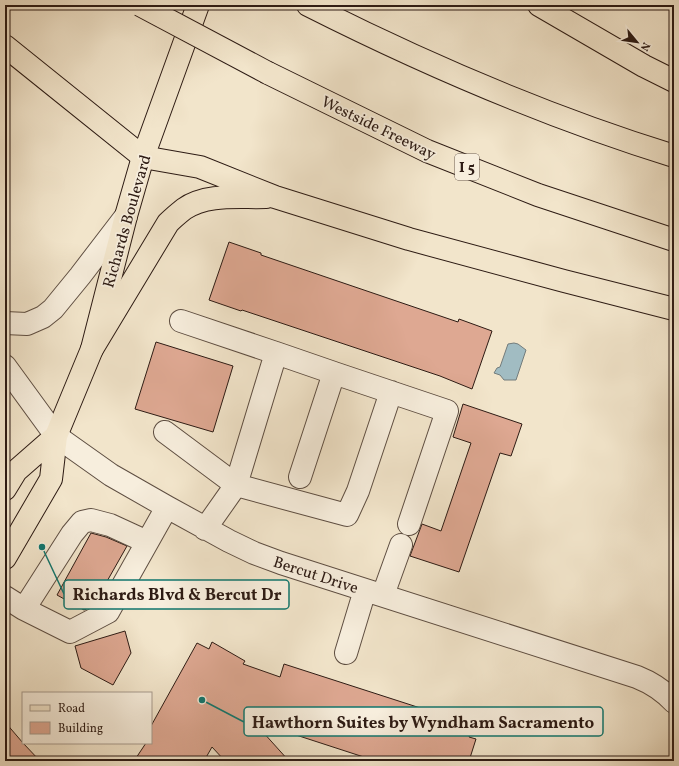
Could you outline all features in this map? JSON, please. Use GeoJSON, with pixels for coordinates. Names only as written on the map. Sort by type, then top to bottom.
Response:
{"type":"FeatureCollection","features":[{"type":"Feature","properties":{"kind":"main road","name":"Westside Freeway"},"geometry":{"type":"LineString","coordinates":[[140,5],[268,73],[427,151],[538,195],[674,240]]}},
{"type":"Feature","properties":{"kind":"main road","name":"Richards Boulevard"},"geometry":{"type":"LineString","coordinates":[[5,558],[51,479],[56,436],[92,349],[126,216],[143,157],[198,5]]}},
{"type":"Feature","properties":{"kind":"main road"},"geometry":{"type":"LineString","coordinates":[[308,5],[360,32],[455,74],[552,113],[674,156]]}},
{"type":"Feature","properties":{"kind":"main road"},"geometry":{"type":"LineString","coordinates":[[539,5],[644,66],[674,81]]}},
{"type":"Feature","properties":{"kind":"main road"},"geometry":{"type":"LineString","coordinates":[[5,46],[143,157],[200,167],[275,197],[416,241],[674,309]]}},
{"type":"Feature","properties":{"kind":"main road"},"geometry":{"type":"LineString","coordinates":[[92,349],[168,223],[185,208],[201,201],[220,198],[275,197]]}},
{"type":"Feature","properties":{"kind":"main road","name":"Richards Boulevard"},"geometry":{"type":"LineString","coordinates":[[5,489],[16,471],[56,436]]}},
{"type":"Feature","properties":{"kind":"street"},"geometry":{"type":"LineString","coordinates":[[5,324],[27,324],[43,318],[53,310],[126,216]]}},
{"type":"Feature","properties":{"kind":"street"},"geometry":{"type":"LineString","coordinates":[[181,321],[447,411],[409,524]]}},
{"type":"Feature","properties":{"kind":"street"},"geometry":{"type":"LineString","coordinates":[[205,529],[236,485],[276,353]]}},
{"type":"Feature","properties":{"kind":"street","name":"Bercut Drive"},"geometry":{"type":"LineString","coordinates":[[5,366],[56,436],[110,475],[205,529],[254,553],[637,677],[650,682],[663,691],[674,702]]}},
{"type":"Feature","properties":{"kind":"street"},"geometry":{"type":"LineString","coordinates":[[300,477],[334,373]]}},
{"type":"Feature","properties":{"kind":"street"},"geometry":{"type":"LineString","coordinates":[[165,432],[236,485],[346,515],[358,491],[391,392]]}},
{"type":"Feature","properties":{"kind":"street"},"geometry":{"type":"LineString","coordinates":[[5,597],[24,610],[70,632],[108,612],[167,508]]}},
{"type":"Feature","properties":{"kind":"street"},"geometry":{"type":"LineString","coordinates":[[24,610],[72,534],[82,522],[91,520],[110,525],[147,542]]}},
{"type":"Feature","properties":{"kind":"street"},"geometry":{"type":"LineString","coordinates":[[346,653],[374,593],[401,546]]}},
{"type":"Feature","properties":{"kind":"water"},"geometry":{"type":"Polygon","coordinates":[[[514,343],[526,350],[516,380],[504,380],[500,375],[494,373],[497,368],[500,367],[508,344],[514,343]]]}},
{"type":"Feature","properties":{"kind":"building"},"geometry":{"type":"Polygon","coordinates":[[[229,242],[261,253],[261,255],[458,322],[459,319],[492,331],[472,389],[440,376],[209,300],[229,242]]]}},
{"type":"Feature","properties":{"kind":"building"},"geometry":{"type":"Polygon","coordinates":[[[156,342],[233,366],[213,432],[135,409],[156,342]]]}},
{"type":"Feature","properties":{"kind":"building"},"geometry":{"type":"Polygon","coordinates":[[[463,404],[522,424],[511,456],[500,453],[459,572],[410,556],[422,524],[441,531],[471,443],[453,437],[463,404]]]}},
{"type":"Feature","properties":{"kind":"building"},"geometry":{"type":"Polygon","coordinates":[[[91,533],[106,537],[127,546],[93,606],[84,610],[57,595],[91,533]]]}},
{"type":"Feature","properties":{"kind":"building"},"geometry":{"type":"Polygon","coordinates":[[[125,631],[131,653],[113,685],[81,668],[75,646],[125,631]]]}},
{"type":"Feature","properties":{"kind":"building"},"geometry":{"type":"Polygon","coordinates":[[[212,642],[245,661],[243,664],[280,677],[284,664],[473,725],[469,737],[476,739],[469,761],[376,761],[253,721],[289,761],[225,761],[212,747],[204,761],[134,761],[145,744],[152,744],[152,724],[197,643],[209,649],[212,642]]]}},
{"type":"Feature","properties":{"kind":"building"},"geometry":{"type":"Polygon","coordinates":[[[5,722],[22,742],[22,744],[24,744],[40,761],[5,761],[5,722]]]}},
{"type":"Feature","properties":{"kind":"place","name":"Richards Blvd & Bercut Dr"},"geometry":{"type":"Point","coordinates":[42,547]}},
{"type":"Feature","properties":{"kind":"place","name":"Hawthorn Suites by Wyndham Sacramento"},"geometry":{"type":"Point","coordinates":[202,700]}}]}
